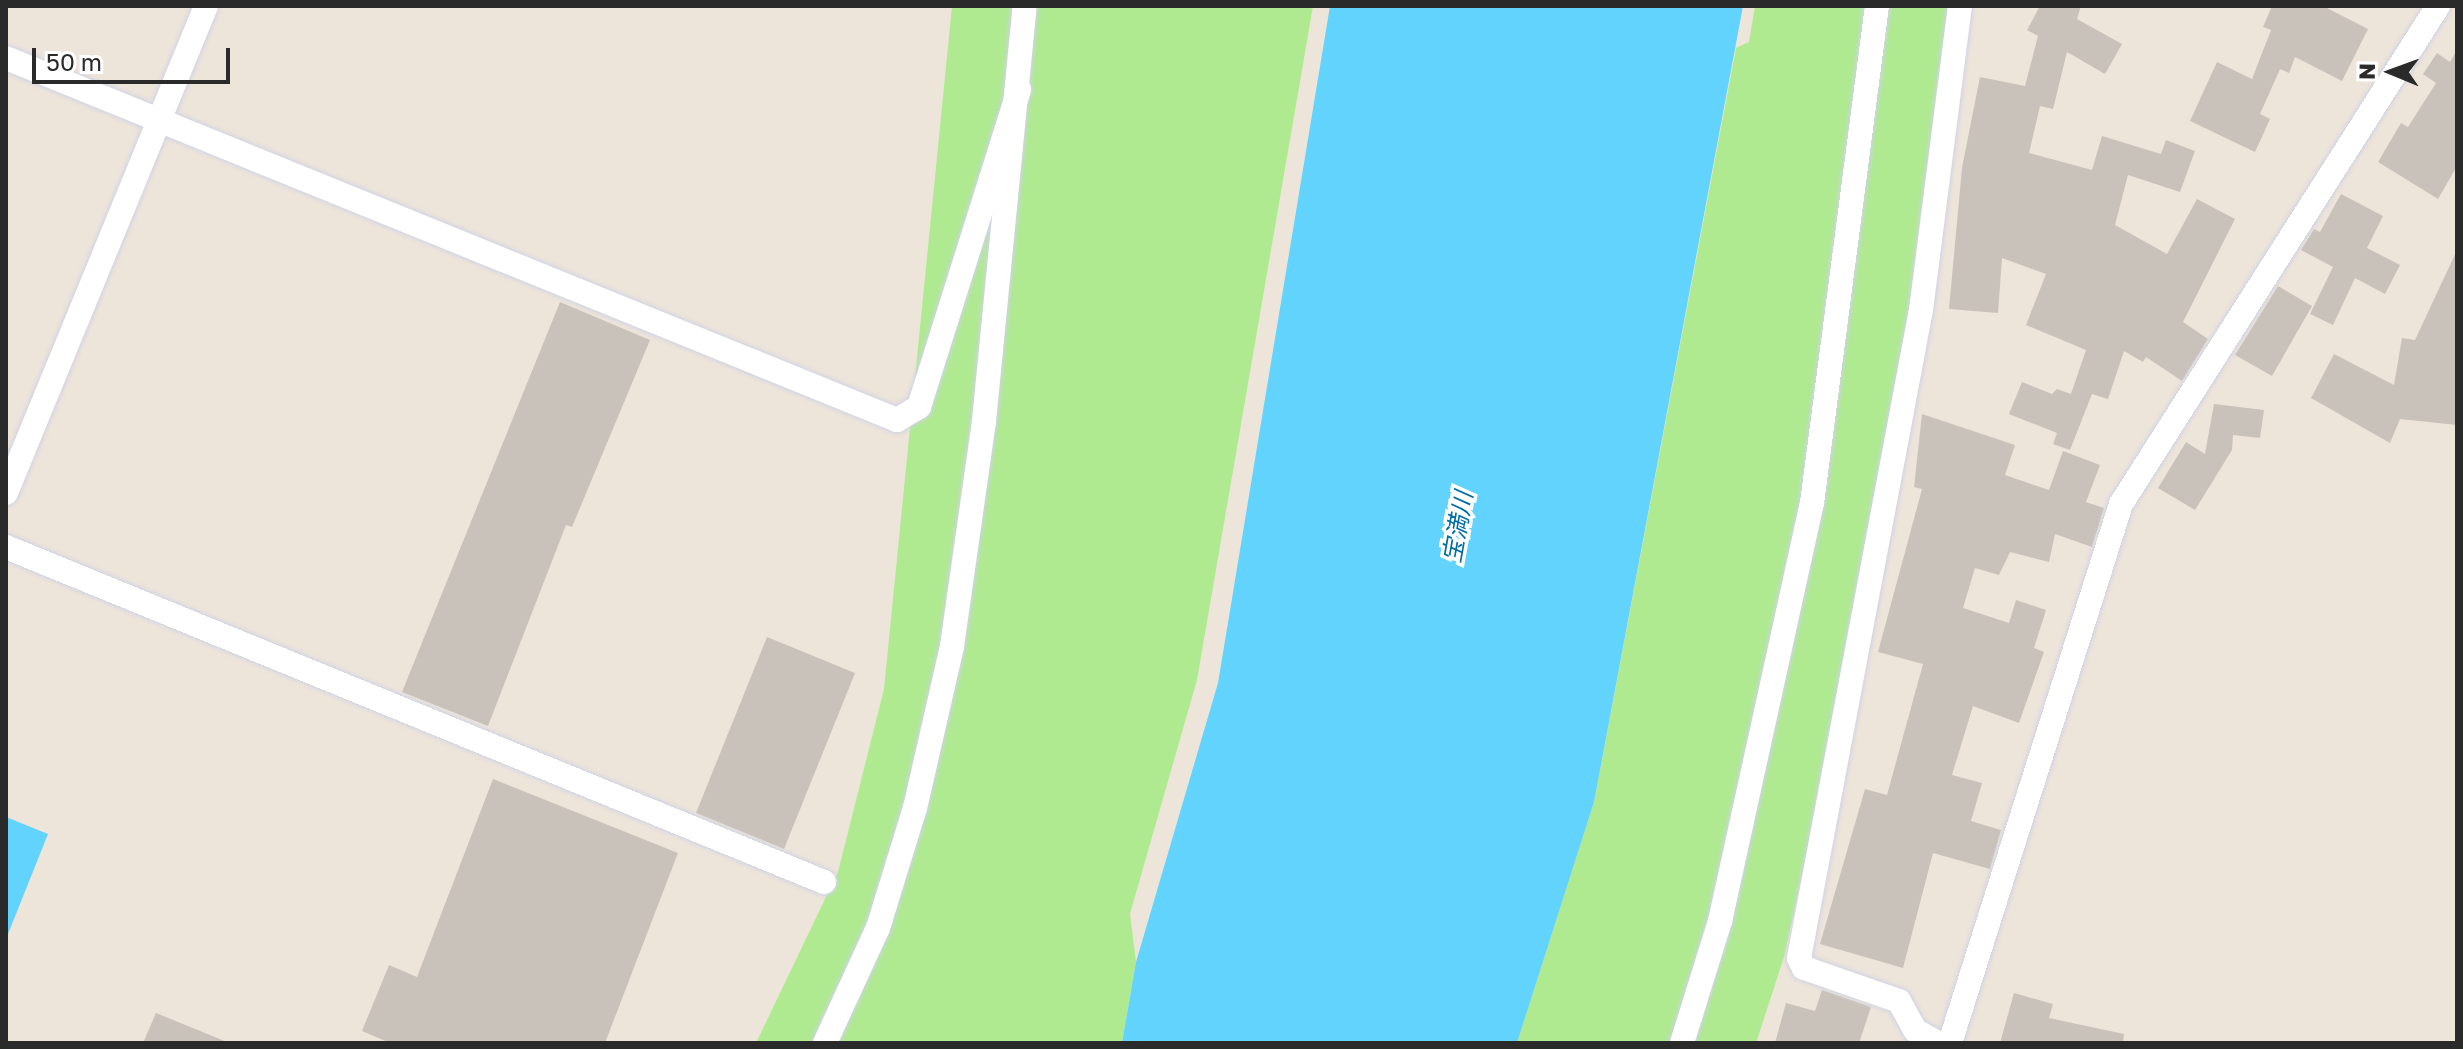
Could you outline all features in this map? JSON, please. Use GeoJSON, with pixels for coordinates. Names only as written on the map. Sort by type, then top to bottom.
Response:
{"type":"FeatureCollection","features":[{"type":"Feature","properties":{"kind":"street"},"geometry":{"type":"LineString","coordinates":[[6,493],[206,6]]}},
{"type":"Feature","properties":{"kind":"street"},"geometry":{"type":"LineString","coordinates":[[825,1043],[856,984],[887,899],[915,808],[952,646],[982,436],[1025,6]]}},
{"type":"Feature","properties":{"kind":"street"},"geometry":{"type":"LineString","coordinates":[[1682,1043],[1724,907],[1812,503],[1877,6]]}},
{"type":"Feature","properties":{"kind":"street"},"geometry":{"type":"LineString","coordinates":[[1938,1043],[1915,1030],[1899,1001],[1804,968],[1799,958],[1921,310],[1960,6]]}},
{"type":"Feature","properties":{"kind":"street"},"geometry":{"type":"LineString","coordinates":[[1950,1043],[2121,504],[2438,6]]}},
{"type":"Feature","properties":{"kind":"street"},"geometry":{"type":"LineString","coordinates":[[6,58],[897,420],[919,407],[1019,89]]}},
{"type":"Feature","properties":{"kind":"street"},"geometry":{"type":"LineString","coordinates":[[6,547],[824,882]]}},
{"type":"Feature","properties":{"kind":"green space"},"geometry":{"type":"Polygon","coordinates":[[[952,6],[1313,6],[1197,680],[1130,914],[1136,962],[1122,1043],[756,1043],[838,872],[884,689],[952,6]]]}},
{"type":"Feature","properties":{"kind":"green space"},"geometry":{"type":"Polygon","coordinates":[[[1755,6],[1948,6],[1932,176],[1842,694],[1784,957],[1756,1043],[1517,1043],[1594,802],[1736,48],[1749,42],[1755,6]]]}},
{"type":"Feature","properties":{"kind":"water","name":"宝満川"},"geometry":{"type":"Polygon","coordinates":[[[1330,6],[1743,6],[1594,802],[1517,1043],[1122,1043],[1136,962],[1218,683],[1330,6]]]}},
{"type":"Feature","properties":{"kind":"water"},"geometry":{"type":"Polygon","coordinates":[[[6,817],[48,834],[6,939],[6,817]]]}},
{"type":"Feature","properties":{"kind":"building"},"geometry":{"type":"Polygon","coordinates":[[[2040,6],[2081,6],[2077,19],[2122,44],[2105,74],[2067,52],[2053,109],[2040,106],[2029,153],[2092,170],[2102,136],[2161,154],[2166,140],[2195,151],[2180,192],[2128,175],[2115,225],[2167,254],[2197,199],[2235,219],[2183,322],[2208,339],[2182,381],[2146,357],[2143,362],[2124,351],[2108,399],[2092,394],[2070,450],[2053,444],[2057,433],[2009,414],[2022,382],[2052,394],[2057,389],[2071,394],[2086,350],[2026,325],[2046,274],[2002,258],[1998,313],[1949,309],[1962,168],[1980,77],[2025,86],[2038,36],[2027,30],[2040,6]]]}},
{"type":"Feature","properties":{"kind":"building"},"geometry":{"type":"Polygon","coordinates":[[[2272,6],[2323,6],[2368,29],[2342,81],[2295,57],[2289,73],[2280,69],[2260,114],[2270,119],[2255,152],[2190,121],[2217,62],[2252,79],[2271,30],[2263,27],[2272,6]]]}},
{"type":"Feature","properties":{"kind":"building"},"geometry":{"type":"Polygon","coordinates":[[[2457,50],[2457,166],[2438,199],[2378,162],[2401,123],[2408,127],[2436,83],[2423,74],[2437,53],[2450,62],[2457,50]]]}},
{"type":"Feature","properties":{"kind":"building"},"geometry":{"type":"Polygon","coordinates":[[[2341,194],[2383,216],[2367,248],[2400,265],[2385,294],[2355,278],[2333,325],[2310,314],[2333,267],[2301,250],[2314,229],[2320,232],[2341,194]]]}},
{"type":"Feature","properties":{"kind":"building"},"geometry":{"type":"Polygon","coordinates":[[[2457,250],[2457,425],[2400,419],[2390,443],[2311,398],[2334,354],[2394,385],[2402,338],[2415,340],[2457,250]]]}},
{"type":"Feature","properties":{"kind":"building"},"geometry":{"type":"Polygon","coordinates":[[[2278,286],[2312,306],[2272,376],[2235,355],[2278,286]]]}},
{"type":"Feature","properties":{"kind":"building"},"geometry":{"type":"Polygon","coordinates":[[[560,302],[650,340],[572,527],[566,525],[488,726],[402,692],[560,302]]]}},
{"type":"Feature","properties":{"kind":"building"},"geometry":{"type":"Polygon","coordinates":[[[2214,404],[2264,410],[2260,438],[2233,435],[2232,450],[2195,510],[2158,488],[2186,442],[2205,454],[2214,404]]]}},
{"type":"Feature","properties":{"kind":"building"},"geometry":{"type":"Polygon","coordinates":[[[1922,414],[2015,445],[2005,475],[2049,490],[2063,451],[2100,465],[2086,502],[2104,508],[2092,547],[2055,534],[2049,562],[2010,552],[1999,575],[1975,568],[1963,608],[2009,623],[2016,600],[2046,610],[2034,648],[2044,652],[2019,723],[1973,706],[1952,775],[1982,783],[1971,821],[2001,830],[1990,869],[1933,853],[1903,968],[1820,944],[1865,789],[1887,795],[1923,664],[1878,652],[1922,489],[1914,487],[1922,414]]]}},
{"type":"Feature","properties":{"kind":"building"},"geometry":{"type":"Polygon","coordinates":[[[767,637],[855,673],[784,849],[696,813],[767,637]]]}},
{"type":"Feature","properties":{"kind":"building"},"geometry":{"type":"Polygon","coordinates":[[[493,779],[678,853],[605,1043],[390,1043],[362,1031],[389,965],[417,977],[493,779]]]}},
{"type":"Feature","properties":{"kind":"building"},"geometry":{"type":"Polygon","coordinates":[[[1822,990],[1871,1007],[1859,1043],[1775,1043],[1786,1003],[1815,1011],[1822,990]]]}},
{"type":"Feature","properties":{"kind":"building"},"geometry":{"type":"Polygon","coordinates":[[[2014,993],[2053,1004],[2049,1018],[2124,1034],[2123,1043],[2000,1043],[2014,993]]]}},
{"type":"Feature","properties":{"kind":"building"},"geometry":{"type":"Polygon","coordinates":[[[156,1013],[227,1042],[227,1043],[143,1043],[156,1013]]]}}]}
